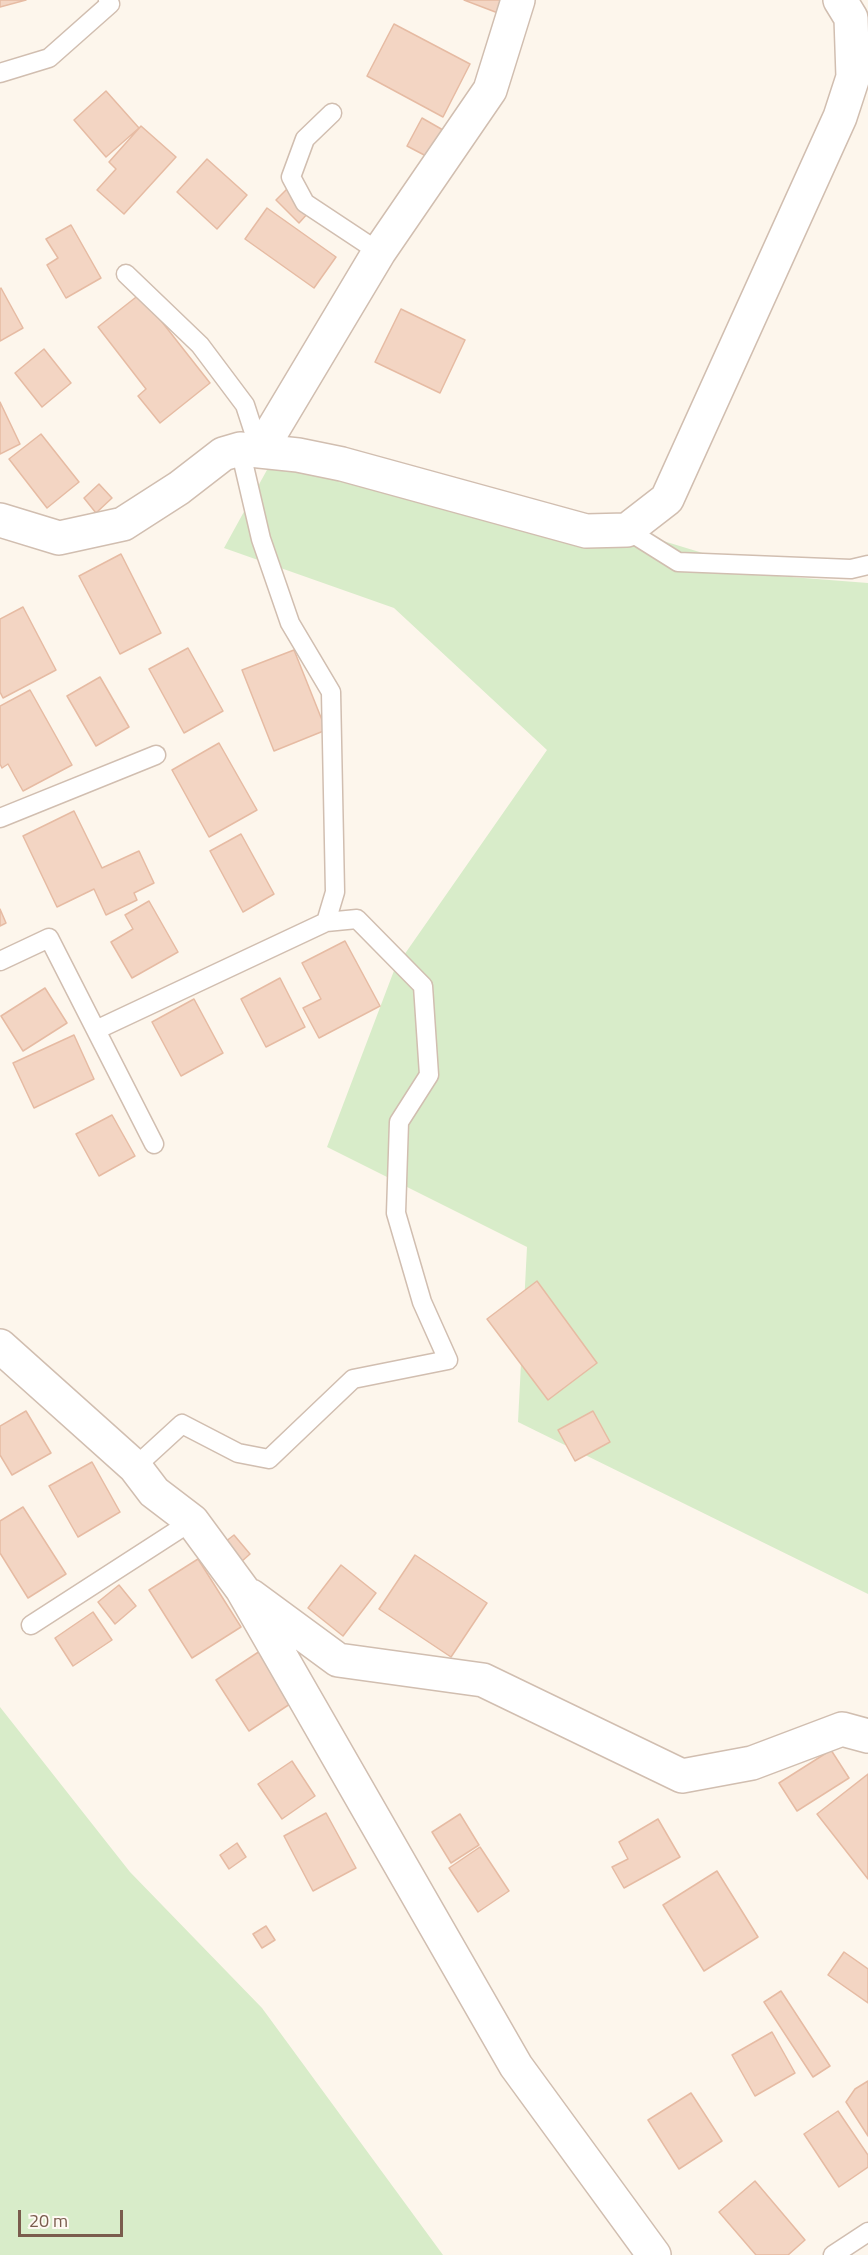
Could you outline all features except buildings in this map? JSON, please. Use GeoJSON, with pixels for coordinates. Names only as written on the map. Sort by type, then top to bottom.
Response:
{"type":"FeatureCollection","features":[{"type":"Feature","properties":{"kind":"street"},"geometry":{"type":"LineString","coordinates":[[250,450],[379,252],[490,90],[518,0]]}},
{"type":"Feature","properties":{"kind":"street"},"geometry":{"type":"LineString","coordinates":[[0,520],[59,538],[123,524],[179,489],[223,454],[250,450],[342,464],[586,531],[627,530],[667,499],[854,111],[851,18],[840,0]]}},
{"type":"Feature","properties":{"kind":"street"},"geometry":{"type":"LineString","coordinates":[[0,1346],[135,1467],[154,1492],[192,1521],[242,1589],[516,2066],[654,2255]]}},
{"type":"Feature","properties":{"kind":"street"},"geometry":{"type":"LineString","coordinates":[[242,1589],[338,1660],[483,1680],[682,1776],[752,1763],[842,1729],[868,1736]]}},
{"type":"Feature","properties":{"kind":"lane"},"geometry":{"type":"LineString","coordinates":[[0,73],[49,58],[110,3],[108,0]]}},
{"type":"Feature","properties":{"kind":"lane"},"geometry":{"type":"LineString","coordinates":[[332,113],[305,139],[291,177],[305,203],[379,252]]}},
{"type":"Feature","properties":{"kind":"lane"},"geometry":{"type":"LineString","coordinates":[[126,274],[200,345],[244,405],[261,539],[290,623],[331,692],[335,892],[326,922]]}},
{"type":"Feature","properties":{"kind":"lane"},"geometry":{"type":"LineString","coordinates":[[627,530],[678,562],[851,569],[868,565]]}},
{"type":"Feature","properties":{"kind":"lane"},"geometry":{"type":"LineString","coordinates":[[0,818],[156,755]]}},
{"type":"Feature","properties":{"kind":"lane"},"geometry":{"type":"LineString","coordinates":[[96,1030],[326,922],[357,919],[423,987],[429,1075],[399,1122],[396,1213],[422,1302],[448,1360],[353,1379],[269,1459],[238,1453],[182,1424],[135,1467]]}},
{"type":"Feature","properties":{"kind":"lane"},"geometry":{"type":"LineString","coordinates":[[0,961],[49,938],[154,1144]]}},
{"type":"Feature","properties":{"kind":"lane"},"geometry":{"type":"LineString","coordinates":[[31,1626],[192,1521]]}},
{"type":"Feature","properties":{"kind":"lane"},"geometry":{"type":"LineString","coordinates":[[833,2255],[868,2232]]}},
{"type":"Feature","properties":{"kind":"green space"},"geometry":{"type":"Polygon","coordinates":[[[284,439],[529,500],[778,576],[868,583],[868,1594],[518,1422],[527,1247],[327,1147],[395,968],[547,750],[394,608],[224,548],[284,439]]]}},
{"type":"Feature","properties":{"kind":"green space"},"geometry":{"type":"Polygon","coordinates":[[[0,1707],[130,1872],[262,2008],[443,2255],[0,2255],[0,1707]]]}}]}
